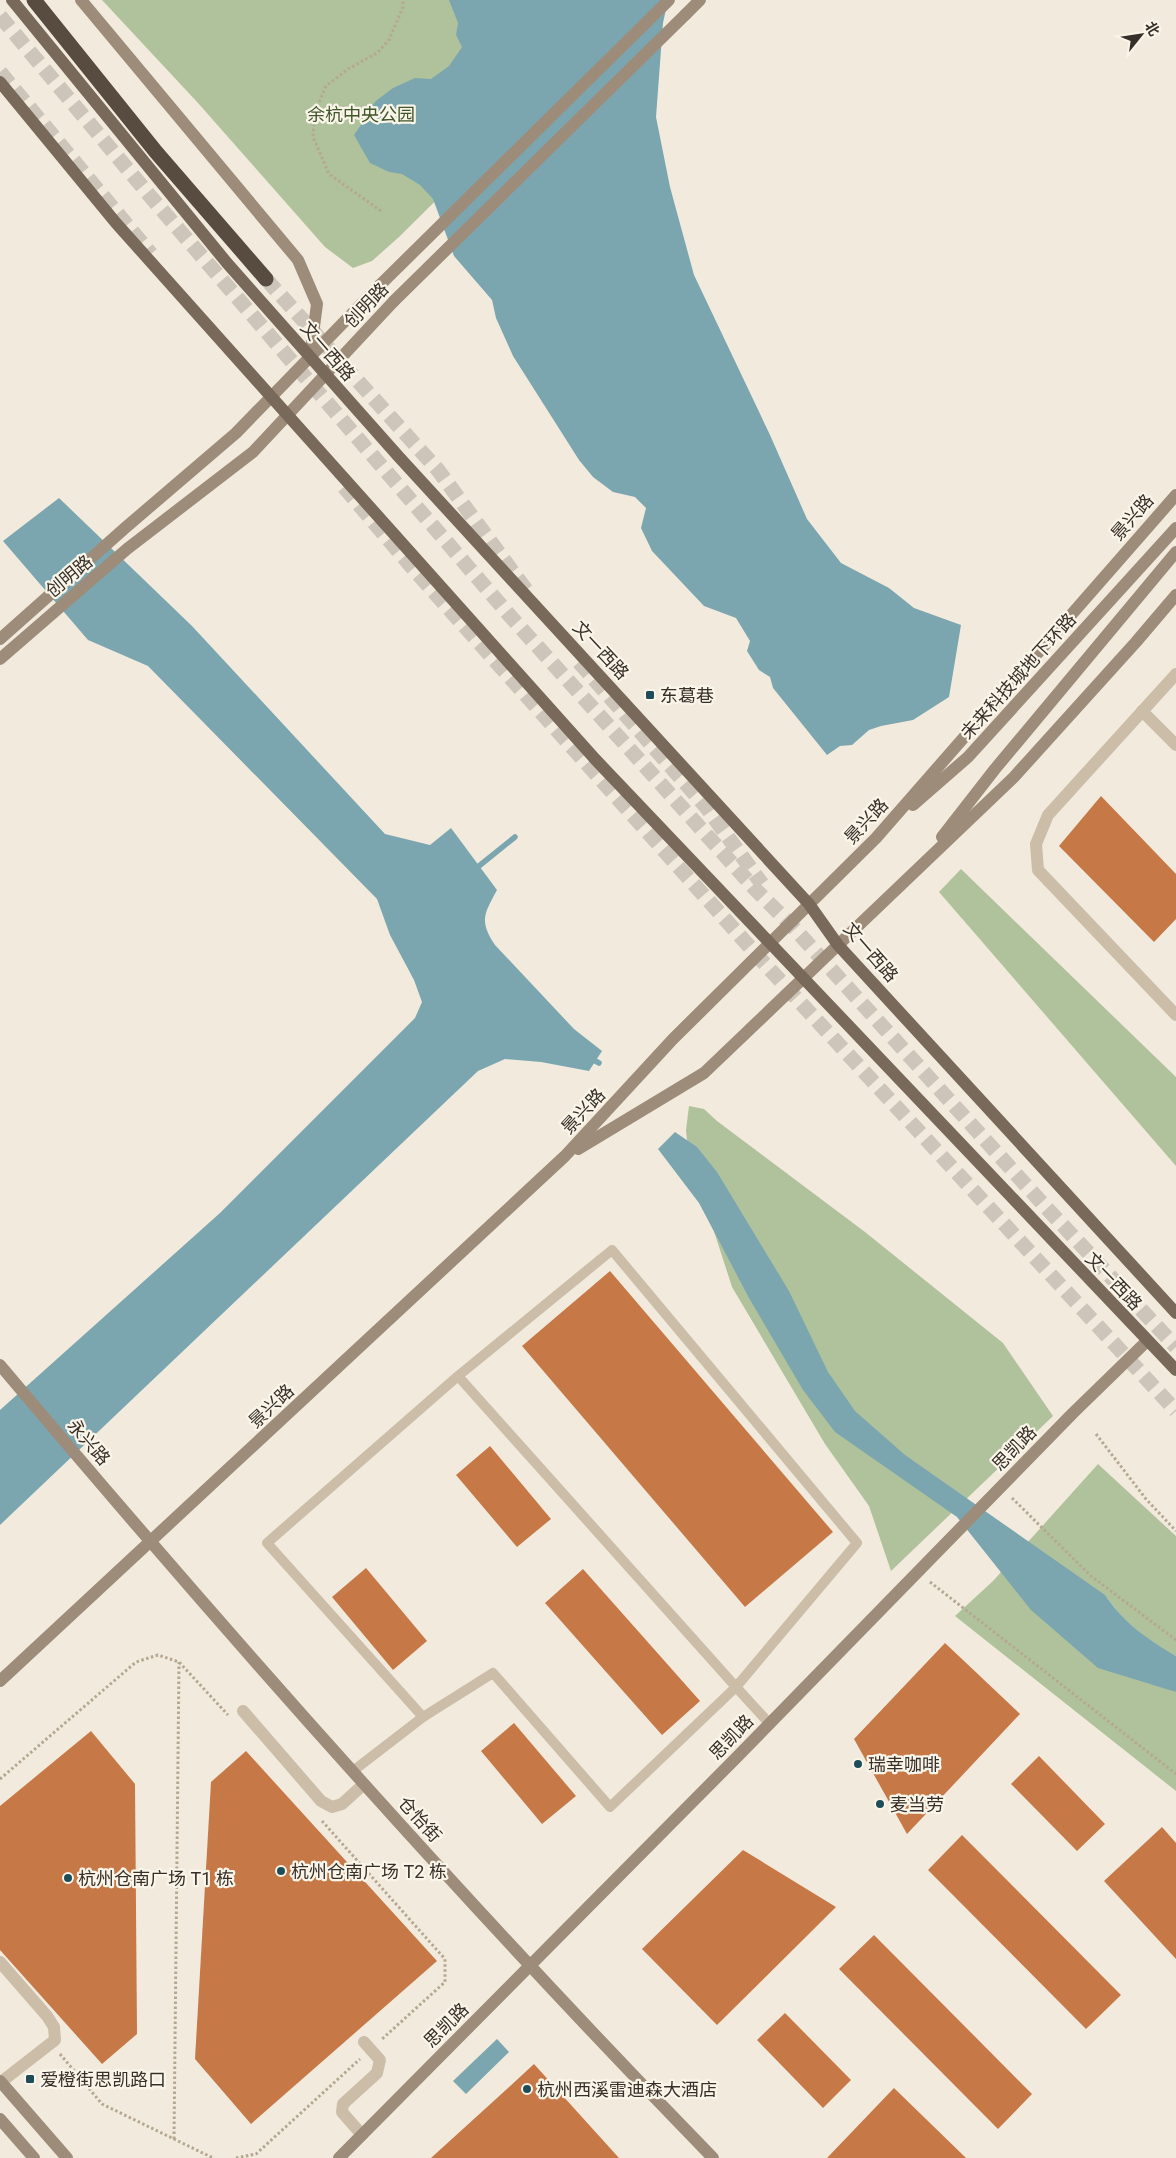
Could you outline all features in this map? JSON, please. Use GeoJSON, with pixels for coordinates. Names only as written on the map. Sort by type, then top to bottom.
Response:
{"type":"FeatureCollection","features":[{"type":"Feature","properties":{"kind":"highway"},"geometry":{"type":"LineString","coordinates":[[34,0],[156,152],[266,279]]}},
{"type":"Feature","properties":{"kind":"main road","name":"文一西路"},"geometry":{"type":"LineString","coordinates":[[12,0],[228,263],[325,374],[809,904],[838,945],[1176,1313]]}},
{"type":"Feature","properties":{"kind":"main road","name":"文一西路"},"geometry":{"type":"LineString","coordinates":[[0,82],[116,223],[595,760],[1176,1370]]}},
{"type":"Feature","properties":{"kind":"street"},"geometry":{"type":"LineString","coordinates":[[81,0],[298,260],[317,304],[310,357]]}},
{"type":"Feature","properties":{"kind":"street","name":"创明路"},"geometry":{"type":"LineString","coordinates":[[0,639],[236,433],[377,287],[669,0]]}},
{"type":"Feature","properties":{"kind":"street","name":"创明路"},"geometry":{"type":"LineString","coordinates":[[0,659],[127,549],[253,452],[394,301],[700,0]]}},
{"type":"Feature","properties":{"kind":"street","name":"景兴路"},"geometry":{"type":"LineString","coordinates":[[0,1681],[565,1156],[673,1039],[876,838],[1176,495]]}},
{"type":"Feature","properties":{"kind":"street","name":"未来科技城地下环路"},"geometry":{"type":"LineString","coordinates":[[876,838],[968,757],[1176,528]]}},
{"type":"Feature","properties":{"kind":"street"},"geometry":{"type":"LineString","coordinates":[[916,871],[995,769],[1176,552]]}},
{"type":"Feature","properties":{"kind":"street","name":"景兴路"},"geometry":{"type":"LineString","coordinates":[[565,1156],[704,1073],[1014,777],[1176,595]]}},
{"type":"Feature","properties":{"kind":"street"},"geometry":{"type":"LineString","coordinates":[[1176,674],[1048,815],[1036,844],[1038,870],[1176,1015]]}},
{"type":"Feature","properties":{"kind":"street"},"geometry":{"type":"LineString","coordinates":[[1142,711],[1176,745]]}},
{"type":"Feature","properties":{"kind":"street","name":"思凯路"},"geometry":{"type":"LineString","coordinates":[[339,2158],[1073,1413],[1147,1341]]}},
{"type":"Feature","properties":{"kind":"street","name":"永兴路"},"geometry":{"type":"LineString","coordinates":[[0,1365],[150,1542]]}},
{"type":"Feature","properties":{"kind":"street","name":"仓怡街"},"geometry":{"type":"LineString","coordinates":[[150,1542],[364,1784],[530,1965],[713,2158]]}},
{"type":"Feature","properties":{"kind":"street"},"geometry":{"type":"LineString","coordinates":[[243,1711],[321,1801],[332,1807],[342,1804],[364,1784]]}},
{"type":"Feature","properties":{"kind":"street"},"geometry":{"type":"LineString","coordinates":[[0,1962],[47,2016],[54,2027],[55,2040],[1,2081],[67,2158]]}},
{"type":"Feature","properties":{"kind":"street"},"geometry":{"type":"LineString","coordinates":[[362,2135],[342,2112],[343,2104],[377,2073],[380,2060],[367,2046]]}},
{"type":"Feature","properties":{"kind":"street"},"geometry":{"type":"LineString","coordinates":[[0,2119],[34,2158]]}},
{"type":"Feature","properties":{"kind":"lane"},"geometry":{"type":"LineString","coordinates":[[353,1771],[423,1717],[492,1673],[610,1808],[736,1687],[857,1543],[612,1250],[458,1376],[266,1543],[423,1717]]}},
{"type":"Feature","properties":{"kind":"lane"},"geometry":{"type":"LineString","coordinates":[[458,1376],[769,1723]]}},
{"type":"Feature","properties":{"kind":"path"},"geometry":{"type":"LineString","coordinates":[[381,212],[329,174],[313,137],[315,112],[326,86],[348,69],[377,53],[389,40],[403,8],[403,0]]}},
{"type":"Feature","properties":{"kind":"path"},"geometry":{"type":"LineString","coordinates":[[1096,1434],[1146,1499],[1176,1531]]}},
{"type":"Feature","properties":{"kind":"path"},"geometry":{"type":"LineString","coordinates":[[1001,1487],[1043,1531],[1091,1576],[1176,1640]]}},
{"type":"Feature","properties":{"kind":"path"},"geometry":{"type":"LineString","coordinates":[[917,1573],[1148,1750],[1176,1774]]}},
{"type":"Feature","properties":{"kind":"path"},"geometry":{"type":"LineString","coordinates":[[0,1779],[136,1662],[158,1656],[180,1662],[230,1717]]}},
{"type":"Feature","properties":{"kind":"path"},"geometry":{"type":"LineString","coordinates":[[174,2139],[180,1662]]}},
{"type":"Feature","properties":{"kind":"path"},"geometry":{"type":"LineString","coordinates":[[236,2158],[256,2154],[367,2046],[445,1982],[445,1959],[321,1819]]}},
{"type":"Feature","properties":{"kind":"path"},"geometry":{"type":"LineString","coordinates":[[51,2043],[102,2104],[213,2158]]}},
{"type":"Feature","properties":{"kind":"green space","name":"余杭中央公园"},"geometry":{"type":"Polygon","coordinates":[[[102,0],[638,0],[399,237],[372,261],[353,268],[325,247],[198,103],[102,0]]]}},
{"type":"Feature","properties":{"kind":"green space"},"geometry":{"type":"Polygon","coordinates":[[[961,869],[1176,1077],[1176,1166],[939,892],[961,869]]]}},
{"type":"Feature","properties":{"kind":"green space"},"geometry":{"type":"Polygon","coordinates":[[[689,1106],[704,1109],[717,1121],[865,1232],[1003,1343],[1053,1416],[891,1571],[869,1506],[825,1444],[732,1287],[688,1151],[686,1130],[689,1106]]]}},
{"type":"Feature","properties":{"kind":"green space"},"geometry":{"type":"Polygon","coordinates":[[[1098,1464],[1176,1536],[1176,1656],[1137,1630],[1121,1615],[1105,1595],[1167,1688],[1176,1692],[1176,1791],[955,1616],[993,1581],[1098,1464]]]}},
{"type":"Feature","properties":{"kind":"water"},"geometry":{"type":"Polygon","coordinates":[[[449,0],[668,0],[663,23],[656,117],[670,187],[694,275],[770,435],[807,519],[841,563],[889,588],[914,608],[961,625],[949,697],[913,720],[869,730],[852,745],[840,746],[827,755],[773,688],[770,677],[759,670],[747,651],[750,641],[736,618],[704,606],[652,551],[641,528],[646,508],[635,497],[613,492],[593,477],[579,460],[513,356],[496,318],[492,300],[454,256],[433,199],[420,185],[402,174],[389,172],[370,163],[354,135],[365,119],[370,107],[393,88],[415,78],[431,79],[449,66],[462,47],[456,35],[458,23],[449,0]]]}},
{"type":"Feature","properties":{"kind":"water"},"geometry":{"type":"Polygon","coordinates":[[[59,498],[192,626],[385,834],[430,845],[451,828],[497,890],[485,918],[487,930],[495,945],[574,1029],[602,1051],[589,1071],[541,1062],[505,1059],[478,1071],[0,1525],[0,1410],[220,1213],[415,1018],[422,1002],[414,980],[390,935],[377,899],[148,666],[88,640],[3,541],[59,498]]]}},
{"type":"Feature","properties":{"kind":"water"},"geometry":{"type":"Polygon","coordinates":[[[675,1132],[697,1147],[717,1172],[789,1291],[828,1372],[855,1411],[905,1455],[1105,1595],[1121,1615],[1137,1630],[1176,1656],[1176,1692],[1098,1668],[1031,1610],[957,1517],[835,1432],[803,1390],[749,1298],[699,1203],[658,1149],[675,1132]]]}},
{"type":"Feature","properties":{"kind":"water"},"geometry":{"type":"Polygon","coordinates":[[[497,2039],[509,2052],[466,2094],[453,2081],[497,2039]]]}},
{"type":"Feature","properties":{"kind":"building"},"geometry":{"type":"Polygon","coordinates":[[[1101,796],[1176,874],[1176,919],[1154,942],[1059,846],[1101,796]]]}},
{"type":"Feature","properties":{"kind":"building"},"geometry":{"type":"Polygon","coordinates":[[[610,1271],[833,1532],[745,1607],[522,1346],[610,1271]]]}},
{"type":"Feature","properties":{"kind":"building"},"geometry":{"type":"Polygon","coordinates":[[[490,1446],[551,1519],[517,1547],[456,1475],[490,1446]]]}},
{"type":"Feature","properties":{"kind":"building"},"geometry":{"type":"Polygon","coordinates":[[[366,1568],[427,1641],[393,1670],[332,1597],[366,1568]]]}},
{"type":"Feature","properties":{"kind":"building"},"geometry":{"type":"Polygon","coordinates":[[[583,1569],[700,1701],[662,1735],[545,1603],[583,1569]]]}},
{"type":"Feature","properties":{"kind":"building"},"geometry":{"type":"Polygon","coordinates":[[[945,1643],[1020,1714],[907,1834],[854,1739],[945,1643]]]}},
{"type":"Feature","properties":{"kind":"building"},"geometry":{"type":"Polygon","coordinates":[[[514,1723],[576,1796],[542,1824],[481,1751],[514,1723]]]}},
{"type":"Feature","properties":{"kind":"building","name":"杭州仓南广场 T1 栋"},"geometry":{"type":"Polygon","coordinates":[[[91,1731],[135,1784],[137,2034],[102,2064],[0,1950],[0,1806],[91,1731]]]}},
{"type":"Feature","properties":{"kind":"building","name":"杭州仓南广场 T2 栋"},"geometry":{"type":"Polygon","coordinates":[[[246,1751],[437,1961],[251,2124],[195,2059],[211,1782],[246,1751]]]}},
{"type":"Feature","properties":{"kind":"building"},"geometry":{"type":"Polygon","coordinates":[[[1039,1756],[1105,1824],[1077,1851],[1011,1784],[1039,1756]]]}},
{"type":"Feature","properties":{"kind":"building"},"geometry":{"type":"Polygon","coordinates":[[[1162,1827],[1176,1843],[1176,1959],[1104,1881],[1162,1827]]]}},
{"type":"Feature","properties":{"kind":"building"},"geometry":{"type":"Polygon","coordinates":[[[962,1835],[1121,1995],[1086,2029],[928,1870],[962,1835]]]}},
{"type":"Feature","properties":{"kind":"building"},"geometry":{"type":"Polygon","coordinates":[[[743,1850],[836,1907],[717,2025],[642,1949],[743,1850]]]}},
{"type":"Feature","properties":{"kind":"building"},"geometry":{"type":"Polygon","coordinates":[[[874,1935],[1032,2094],[998,2129],[839,1969],[874,1935]]]}},
{"type":"Feature","properties":{"kind":"building"},"geometry":{"type":"Polygon","coordinates":[[[785,2013],[851,2080],[823,2108],[757,2040],[785,2013]]]}},
{"type":"Feature","properties":{"kind":"building"},"geometry":{"type":"Polygon","coordinates":[[[534,2064],[619,2158],[431,2158],[508,2088],[534,2064]]]}},
{"type":"Feature","properties":{"kind":"building"},"geometry":{"type":"Polygon","coordinates":[[[894,2088],[966,2158],[827,2158],[894,2088]]]}},
{"type":"Feature","properties":{"kind":"waterway"},"geometry":{"type":"LineString","coordinates":[[474,870],[515,837]]}},
{"type":"Feature","properties":{"kind":"waterway"},"geometry":{"type":"LineString","coordinates":[[590,1058],[599,1063]]}},
{"type":"Feature","properties":{"kind":"tunnel"},"geometry":{"type":"LineString","coordinates":[[0,16],[150,196],[511,617],[756,890],[793,927],[1042,1203],[1176,1347]]}},
{"type":"Feature","properties":{"kind":"tunnel"},"geometry":{"type":"LineString","coordinates":[[0,72],[151,254]]}},
{"type":"Feature","properties":{"kind":"tunnel"},"geometry":{"type":"LineString","coordinates":[[266,279],[438,470],[526,590]]}},
{"type":"Feature","properties":{"kind":"tunnel"},"geometry":{"type":"LineString","coordinates":[[344,487],[410,565],[764,963],[1176,1411]]}},
{"type":"Feature","properties":{"kind":"tunnel"},"geometry":{"type":"LineString","coordinates":[[579,662],[707,808],[762,884]]}},
{"type":"Feature","properties":{"kind":"place","name":"东葛巷"},"geometry":{"type":"Point","coordinates":[650,695]}},
{"type":"Feature","properties":{"kind":"place","name":"瑞幸咖啡"},"geometry":{"type":"Point","coordinates":[858,1764]}},
{"type":"Feature","properties":{"kind":"place","name":"麦当劳"},"geometry":{"type":"Point","coordinates":[880,1804]}},
{"type":"Feature","properties":{"kind":"place","name":"杭州仓南广场 T2 栋"},"geometry":{"type":"Point","coordinates":[281,1871]}},
{"type":"Feature","properties":{"kind":"place","name":"杭州仓南广场 T1 栋"},"geometry":{"type":"Point","coordinates":[68,1878]}},
{"type":"Feature","properties":{"kind":"place","name":"爱橙街思凯路口"},"geometry":{"type":"Point","coordinates":[30,2079]}},
{"type":"Feature","properties":{"kind":"place","name":"杭州西溪雷迪森大酒店"},"geometry":{"type":"Point","coordinates":[527,2089]}}]}
